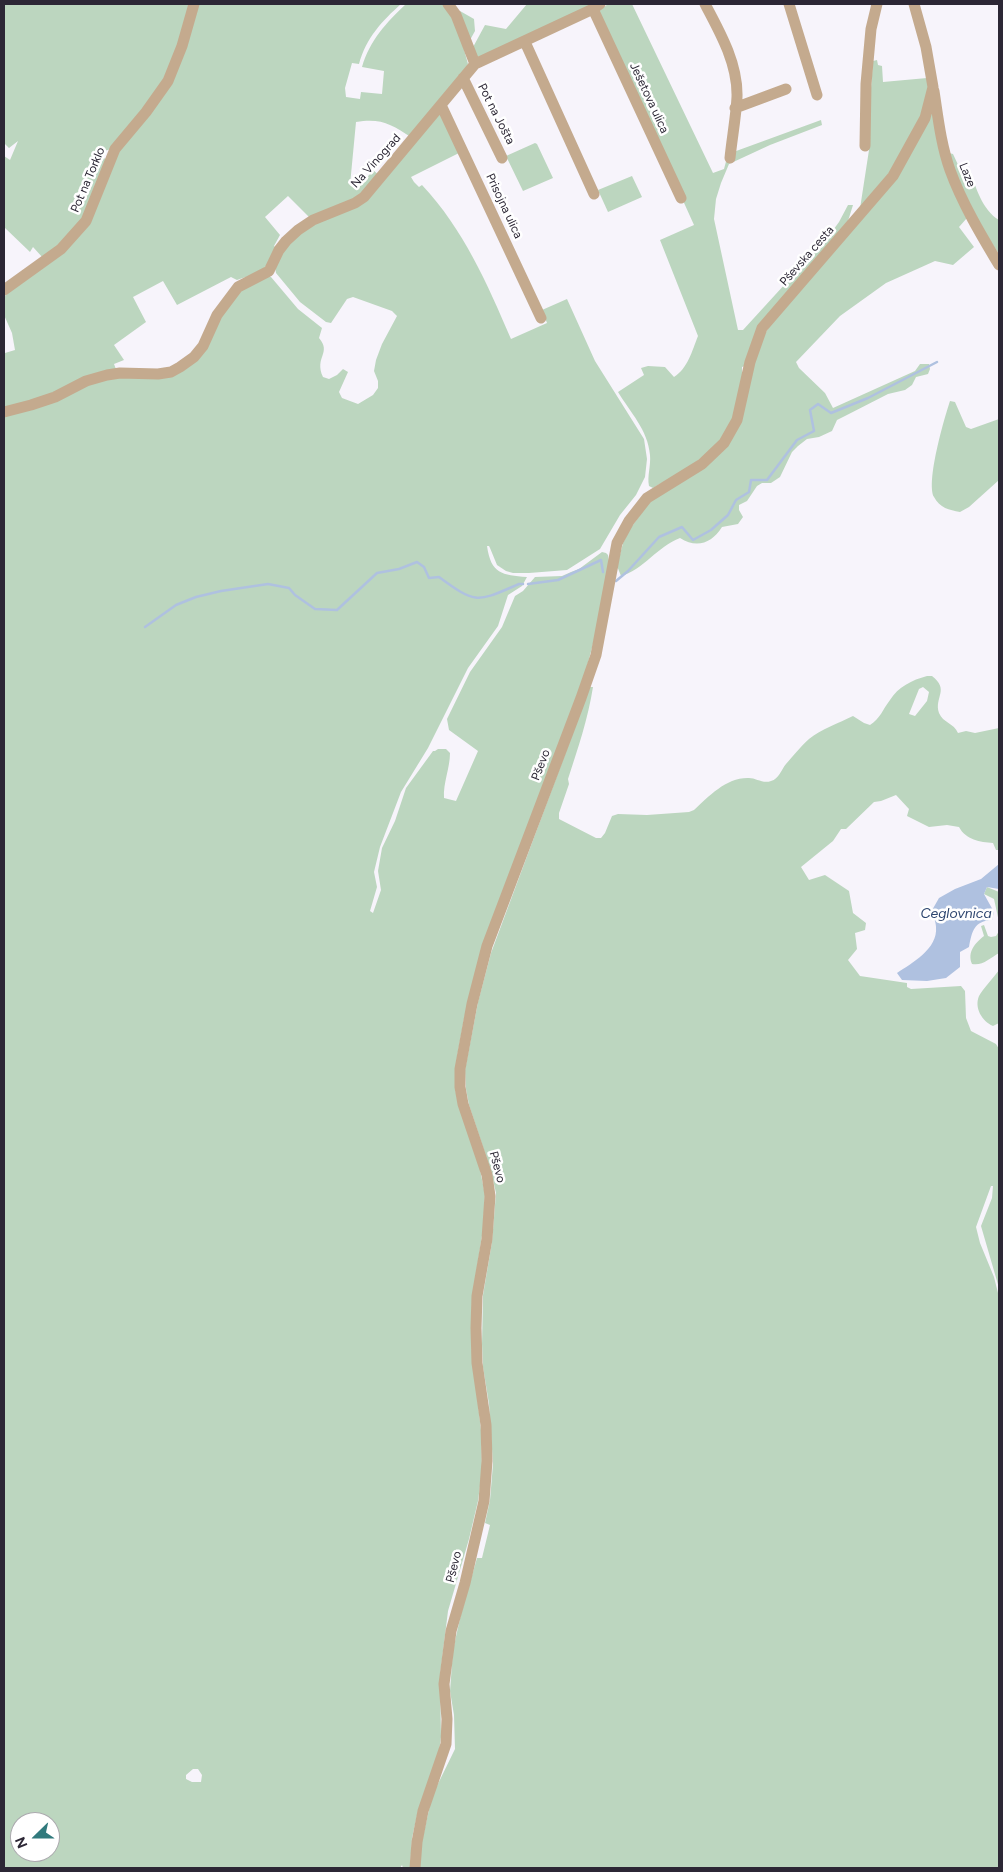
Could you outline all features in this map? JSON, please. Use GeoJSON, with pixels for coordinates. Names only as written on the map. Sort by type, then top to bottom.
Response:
{"type":"FeatureCollection","features":[{"type":"Feature","properties":{"kind":"street","name":"Pot na Torklo"},"geometry":{"type":"LineString","coordinates":[[4,290],[61,249],[86,221],[115,149],[168,82],[182,46],[194,4]]}},
{"type":"Feature","properties":{"kind":"street"},"geometry":{"type":"LineString","coordinates":[[448,4],[456,15],[475,64]]}},
{"type":"Feature","properties":{"kind":"street"},"geometry":{"type":"LineString","coordinates":[[704,4],[726,48],[736,78],[737,97],[730,158]]}},
{"type":"Feature","properties":{"kind":"street"},"geometry":{"type":"LineString","coordinates":[[789,4],[817,95]]}},
{"type":"Feature","properties":{"kind":"street"},"geometry":{"type":"LineString","coordinates":[[865,146],[866,84],[871,29],[877,4]]}},
{"type":"Feature","properties":{"kind":"street","name":"Pševska cesta"},"geometry":{"type":"LineString","coordinates":[[647,498],[702,464],[724,443],[737,420],[752,354],[762,328],[893,176],[925,118],[933,87],[926,47],[914,4]]}},
{"type":"Feature","properties":{"kind":"street","name":"Ješetova ulica"},"geometry":{"type":"LineString","coordinates":[[475,64],[596,7],[681,198]]}},
{"type":"Feature","properties":{"kind":"street"},"geometry":{"type":"LineString","coordinates":[[525,42],[594,194]]}},
{"type":"Feature","properties":{"kind":"street","name":"Pot na Jošta"},"geometry":{"type":"LineString","coordinates":[[475,64],[463,78],[502,158]]}},
{"type":"Feature","properties":{"kind":"street","name":"Na Vinograd"},"geometry":{"type":"LineString","coordinates":[[4,412],[55,397],[86,381],[106,375],[171,372],[194,357],[203,346],[217,315],[238,287],[269,271],[279,250],[298,230],[319,217],[355,203],[364,197],[463,78]]}},
{"type":"Feature","properties":{"kind":"street","name":"Laze"},"geometry":{"type":"LineString","coordinates":[[933,87],[944,151],[950,171],[999,265]]}},
{"type":"Feature","properties":{"kind":"street"},"geometry":{"type":"LineString","coordinates":[[736,108],[786,89]]}},
{"type":"Feature","properties":{"kind":"street","name":"Prisojna ulica"},"geometry":{"type":"LineString","coordinates":[[441,105],[540,318]]}},
{"type":"Feature","properties":{"kind":"street","name":"Pševo"},"geometry":{"type":"LineString","coordinates":[[415,1868],[417,1842],[423,1811],[446,1744],[447,1719],[444,1684],[451,1631],[465,1583],[484,1500],[487,1461],[486,1425],[477,1363],[476,1328],[477,1296],[487,1238],[490,1196],[487,1175],[463,1104],[460,1087],[463,1049],[487,946],[596,655],[617,543],[629,521],[647,498]]}},
{"type":"Feature","properties":{"kind":"green space"},"geometry":{"type":"Polygon","coordinates":[[[4,4],[401,4],[387,17],[370,38],[359,64],[352,63],[345,88],[346,97],[360,99],[361,92],[382,94],[384,71],[362,67],[369,48],[385,25],[406,4],[445,4],[462,40],[468,64],[463,75],[412,138],[386,123],[372,121],[356,122],[350,185],[357,190],[373,170],[380,176],[361,196],[311,219],[288,196],[265,217],[280,235],[274,246],[277,249],[273,257],[257,273],[237,280],[231,277],[177,305],[163,281],[133,297],[146,322],[114,345],[124,360],[114,364],[119,377],[167,377],[189,367],[210,340],[226,308],[236,294],[248,283],[265,276],[271,277],[298,309],[322,328],[319,338],[324,348],[320,365],[323,377],[329,379],[343,369],[348,372],[339,392],[342,398],[358,404],[373,395],[378,388],[378,381],[374,371],[376,360],[397,316],[392,311],[353,297],[347,299],[331,323],[326,322],[300,302],[276,273],[277,259],[284,246],[296,235],[368,196],[440,111],[461,152],[411,177],[419,187],[422,185],[437,202],[462,239],[493,298],[511,339],[547,323],[542,310],[567,299],[595,361],[644,439],[647,459],[645,477],[636,495],[620,515],[600,549],[567,570],[513,573],[497,565],[489,546],[487,546],[491,562],[495,568],[504,574],[527,577],[522,586],[508,595],[498,626],[468,668],[428,748],[401,792],[380,847],[374,872],[377,887],[370,911],[373,913],[381,890],[378,871],[382,848],[395,821],[406,788],[433,751],[446,749],[450,753],[444,798],[456,801],[478,751],[449,730],[447,719],[470,672],[502,627],[515,596],[523,591],[535,577],[562,576],[579,569],[602,552],[606,553],[609,562],[604,592],[583,680],[485,939],[464,1019],[457,1057],[455,1088],[458,1103],[478,1159],[485,1195],[483,1229],[472,1300],[471,1343],[481,1430],[482,1471],[478,1501],[469,1539],[448,1611],[440,1675],[441,1737],[439,1752],[418,1811],[412,1838],[410,1868],[403,1868],[402,1865],[400,1868],[4,1868],[4,350],[5,353],[15,350],[12,333],[4,315],[4,297],[64,249],[82,230],[93,212],[116,152],[150,110],[144,108],[134,124],[131,123],[124,131],[125,133],[114,147],[98,151],[95,155],[106,159],[106,163],[96,192],[84,217],[67,240],[43,258],[33,247],[30,252],[4,227],[4,156],[10,160],[18,141],[9,148],[4,143],[4,4]],[[193,1769],[186,1775],[186,1779],[192,1782],[201,1782],[202,1775],[198,1769],[193,1769]]]}},
{"type":"Feature","properties":{"kind":"green space"},"geometry":{"type":"Polygon","coordinates":[[[527,4],[596,4],[478,58],[472,49],[485,25],[506,29],[527,4]]]}},
{"type":"Feature","properties":{"kind":"green space"},"geometry":{"type":"Polygon","coordinates":[[[608,4],[632,4],[713,173],[724,169],[728,154],[821,120],[822,125],[770,145],[729,164],[721,183],[716,199],[714,219],[738,330],[743,330],[828,237],[848,205],[853,205],[848,221],[767,315],[745,366],[742,367],[742,373],[744,374],[737,405],[725,434],[717,444],[697,461],[653,488],[649,486],[650,455],[646,437],[618,392],[644,375],[641,368],[648,366],[665,367],[674,377],[683,369],[689,359],[698,336],[660,240],[694,225],[598,12],[608,4]]]}},
{"type":"Feature","properties":{"kind":"green space"},"geometry":{"type":"Polygon","coordinates":[[[460,11],[474,19],[475,31],[470,40],[458,14],[460,11]]]}},
{"type":"Feature","properties":{"kind":"green space"},"geometry":{"type":"Polygon","coordinates":[[[877,60],[878,65],[882,66],[883,82],[927,78],[967,218],[959,227],[974,247],[953,265],[935,261],[886,283],[840,316],[796,362],[799,368],[825,393],[833,408],[915,371],[920,364],[929,364],[928,374],[916,377],[912,385],[905,390],[888,394],[837,420],[832,431],[819,437],[807,439],[798,446],[792,452],[780,477],[771,483],[762,483],[757,486],[747,501],[739,505],[739,510],[743,517],[738,524],[722,527],[714,537],[704,543],[692,543],[680,538],[665,546],[636,569],[621,576],[617,566],[623,543],[630,529],[650,501],[722,452],[764,335],[773,321],[859,215],[869,150],[869,115],[873,61],[877,60]]]}},
{"type":"Feature","properties":{"kind":"green space"},"geometry":{"type":"Polygon","coordinates":[[[535,143],[553,178],[523,191],[506,156],[535,143]]]}},
{"type":"Feature","properties":{"kind":"green space"},"geometry":{"type":"Polygon","coordinates":[[[949,153],[953,154],[960,169],[969,169],[984,204],[993,216],[999,220],[999,254],[963,192],[949,153]]]}},
{"type":"Feature","properties":{"kind":"green space"},"geometry":{"type":"Polygon","coordinates":[[[632,176],[642,197],[608,212],[598,190],[632,176]]]}},
{"type":"Feature","properties":{"kind":"green space"},"geometry":{"type":"Polygon","coordinates":[[[950,401],[955,402],[966,427],[971,429],[999,419],[999,480],[969,507],[960,512],[939,504],[934,497],[932,489],[937,450],[950,401]]]}},
{"type":"Feature","properties":{"kind":"green space"},"geometry":{"type":"Polygon","coordinates":[[[932,676],[940,685],[939,713],[958,733],[966,731],[975,733],[999,728],[999,850],[996,850],[993,843],[969,838],[959,827],[947,825],[929,827],[907,816],[909,809],[896,795],[874,802],[846,829],[841,829],[833,841],[801,867],[809,880],[825,875],[849,891],[853,913],[866,923],[865,930],[855,933],[857,949],[848,960],[860,976],[907,983],[907,987],[911,989],[961,986],[965,991],[966,1018],[971,1031],[996,1044],[999,1049],[999,1288],[981,1226],[992,1198],[993,1186],[991,1186],[976,1227],[999,1297],[999,1868],[421,1868],[419,1866],[422,1841],[432,1796],[455,1749],[454,1715],[450,1691],[453,1650],[477,1558],[482,1558],[490,1525],[485,1523],[490,1500],[493,1464],[482,1344],[483,1295],[492,1242],[496,1193],[491,1171],[469,1105],[465,1070],[478,1002],[491,953],[590,687],[593,687],[588,711],[568,779],[569,784],[559,813],[559,819],[596,838],[601,838],[612,816],[618,814],[647,815],[689,812],[694,810],[719,788],[733,781],[749,778],[765,782],[774,780],[797,751],[814,735],[853,716],[870,725],[879,717],[897,691],[911,682],[932,676]],[[923,687],[919,689],[909,714],[915,716],[927,701],[929,692],[923,687]]]}},
{"type":"Feature","properties":{"kind":"green space"},"geometry":{"type":"Polygon","coordinates":[[[987,887],[999,892],[999,922],[994,899],[984,894],[987,887]]]}},
{"type":"Feature","properties":{"kind":"green space"},"geometry":{"type":"Polygon","coordinates":[[[984,925],[988,936],[996,936],[999,931],[999,953],[983,963],[972,964],[971,952],[984,936],[981,926],[984,925]]]}},
{"type":"Feature","properties":{"kind":"green space"},"geometry":{"type":"Polygon","coordinates":[[[999,970],[999,1023],[993,1026],[985,1021],[980,1014],[978,1001],[981,993],[999,970]]]}},
{"type":"Feature","properties":{"kind":"water","name":"Ceglovnica"},"geometry":{"type":"Polygon","coordinates":[[[999,864],[999,889],[987,887],[984,894],[994,912],[992,920],[981,922],[975,928],[969,947],[960,952],[960,967],[946,978],[927,981],[902,980],[897,973],[923,955],[933,942],[936,935],[936,927],[931,912],[939,898],[955,889],[981,879],[999,864]]]}},
{"type":"Feature","properties":{"kind":"waterway"},"geometry":{"type":"LineString","coordinates":[[616,581],[628,571],[659,537],[682,527],[693,540],[711,530],[728,515],[736,500],[749,492],[751,480],[767,480],[797,440],[814,431],[810,410],[818,404],[831,413],[868,398],[937,362]]}},
{"type":"Feature","properties":{"kind":"waterway"},"geometry":{"type":"LineString","coordinates":[[528,584],[558,580],[601,560],[603,572]]}},
{"type":"Feature","properties":{"kind":"waterway"},"geometry":{"type":"LineString","coordinates":[[145,627],[176,605],[196,597],[268,584],[289,588],[295,595],[315,609],[337,610],[377,573],[399,569],[417,562],[424,567],[429,578],[439,577],[462,592],[478,598],[523,584]]}}]}
